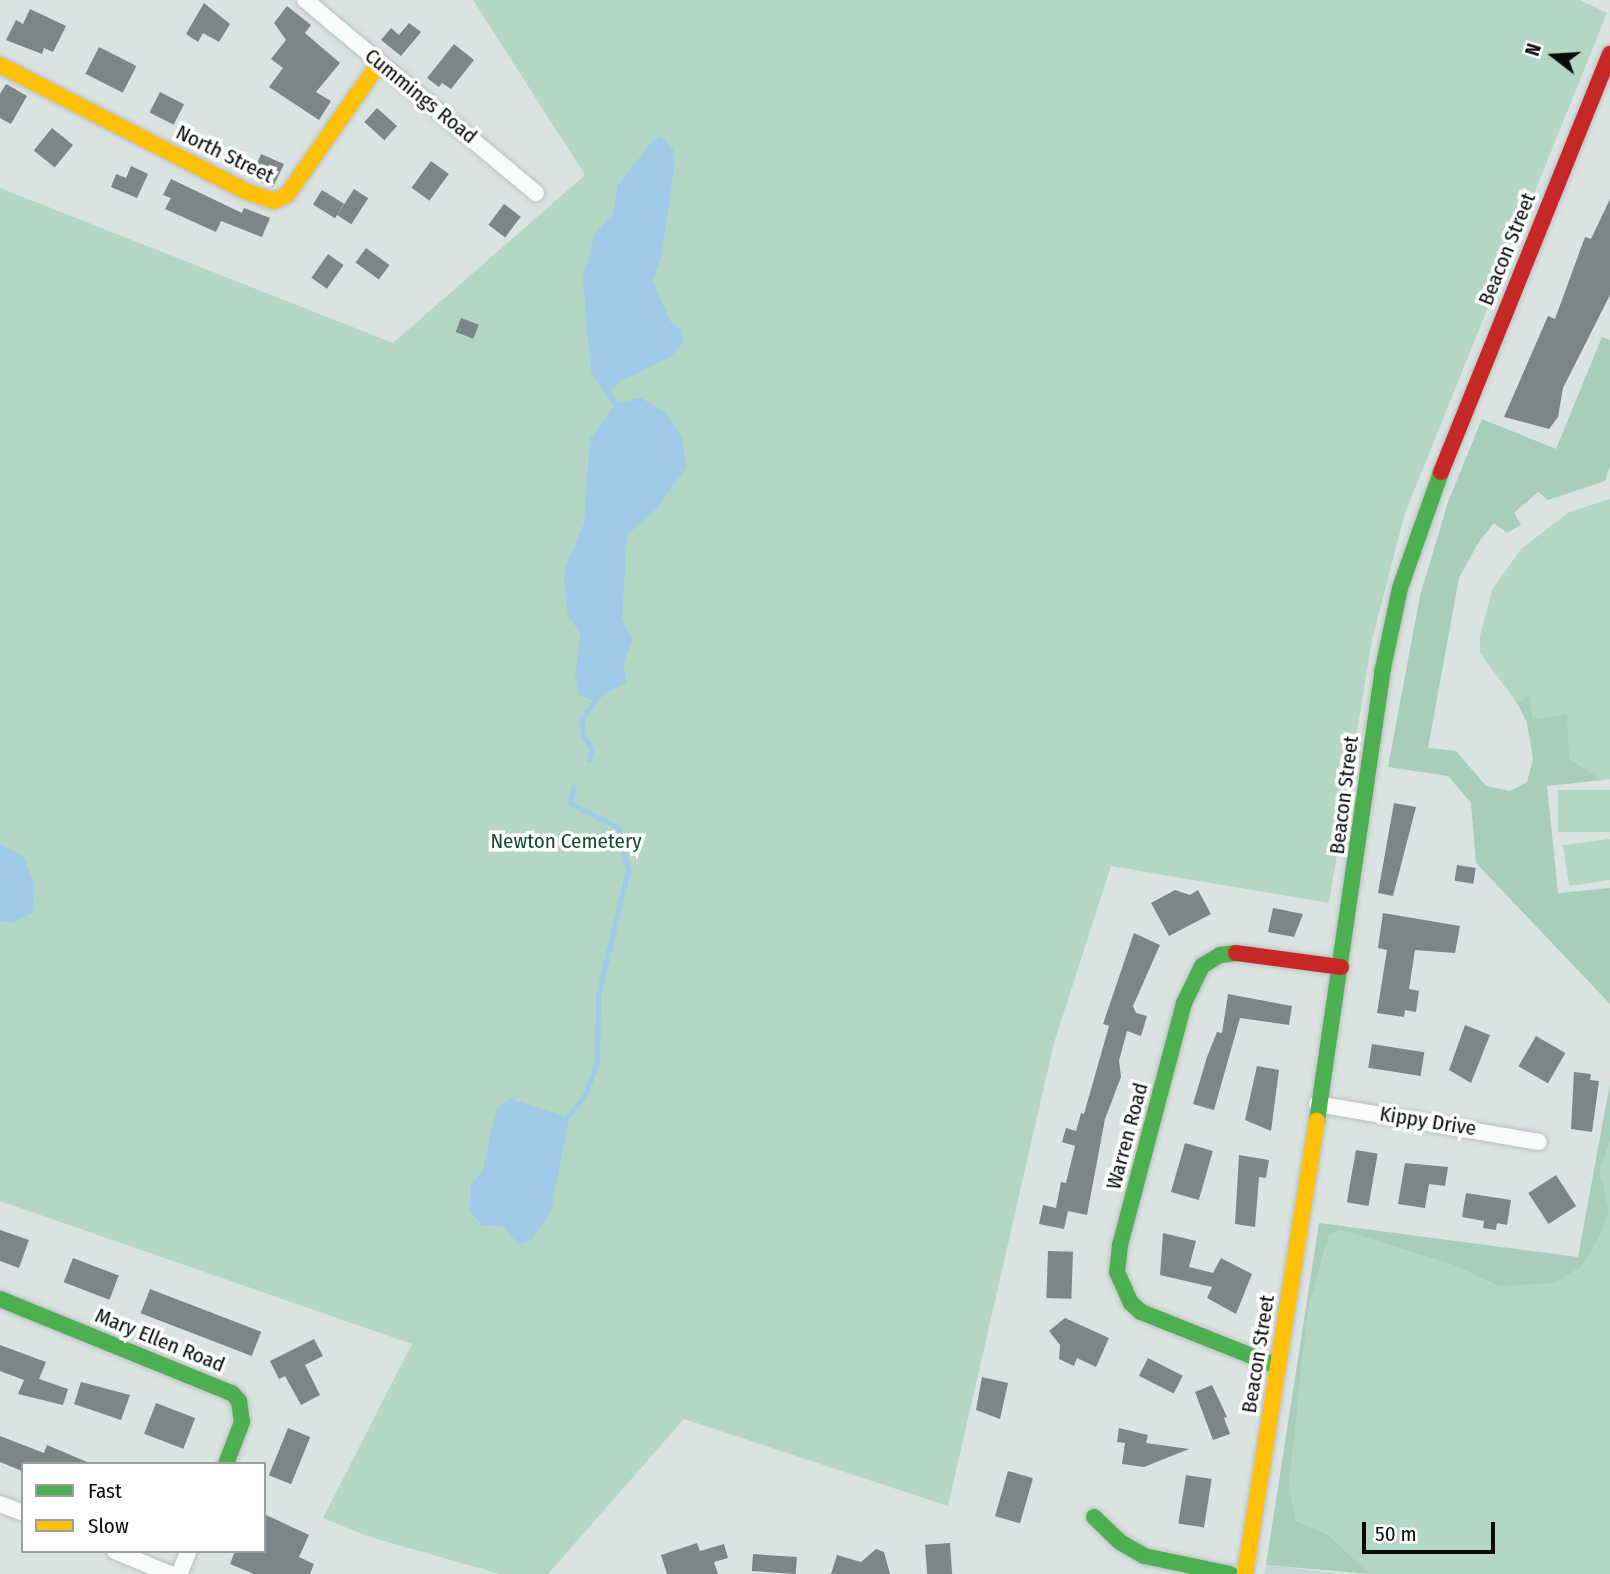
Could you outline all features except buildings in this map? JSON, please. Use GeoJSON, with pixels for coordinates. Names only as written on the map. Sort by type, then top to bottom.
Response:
{"type":"FeatureCollection","features":[{"type":"Feature","properties":{"kind":"street","name":"Cummings Road"},"geometry":{"type":"LineString","coordinates":[[305,0],[536,193]]}},
{"type":"Feature","properties":{"kind":"street","name":"Beacon Street"},"geometry":{"type":"LineString","coordinates":[[1245,1574],[1317,1104],[1341,967],[1382,673],[1414,539],[1610,54]]}},
{"type":"Feature","properties":{"kind":"street","name":"North Street"},"geometry":{"type":"LineString","coordinates":[[0,65],[245,191],[274,201],[287,195],[379,63]]}},
{"type":"Feature","properties":{"kind":"street","name":"Warren Road"},"geometry":{"type":"LineString","coordinates":[[1277,1366],[1141,1312],[1131,1303],[1117,1272],[1121,1244],[1184,1003],[1202,966],[1220,955],[1240,953],[1341,967]]}},
{"type":"Feature","properties":{"kind":"street","name":"Kippy Drive"},"geometry":{"type":"LineString","coordinates":[[1317,1104],[1539,1142]]}},
{"type":"Feature","properties":{"kind":"street","name":"Mary Ellen Road"},"geometry":{"type":"LineString","coordinates":[[0,1299],[232,1393],[239,1401],[242,1422],[227,1462]]}},
{"type":"Feature","properties":{"kind":"street"},"geometry":{"type":"LineString","coordinates":[[0,1504],[21,1512]]}},
{"type":"Feature","properties":{"kind":"street"},"geometry":{"type":"LineString","coordinates":[[1094,1517],[1120,1542],[1144,1556],[1230,1574]]}},
{"type":"Feature","properties":{"kind":"street"},"geometry":{"type":"LineString","coordinates":[[120,1553],[170,1574]]}},
{"type":"Feature","properties":{"kind":"street"},"geometry":{"type":"LineString","coordinates":[[179,1574],[188,1553]]}},
{"type":"Feature","properties":{"kind":"shaded area"},"geometry":{"type":"Polygon","coordinates":[[[1266,1565],[1344,1574],[1264,1574],[1266,1565]]]}},
{"type":"Feature","properties":{"kind":"green space","name":"Newton Cemetery"},"geometry":{"type":"Polygon","coordinates":[[[473,0],[1580,0],[1607,13],[1405,513],[1372,640],[1329,903],[1111,866],[1054,1043],[948,1506],[684,1419],[548,1574],[500,1574],[367,1536],[323,1518],[412,1344],[0,1201],[0,188],[393,343],[585,175],[473,0]]]}},
{"type":"Feature","properties":{"kind":"green space"},"geometry":{"type":"Polygon","coordinates":[[[1602,337],[1610,340],[1610,465],[1605,481],[1548,500],[1538,492],[1514,513],[1521,525],[1507,533],[1494,523],[1478,543],[1459,578],[1428,748],[1456,751],[1486,786],[1510,791],[1527,782],[1533,759],[1527,723],[1517,703],[1530,695],[1533,719],[1567,715],[1569,758],[1602,780],[1547,786],[1558,893],[1610,888],[1610,1004],[1476,863],[1471,803],[1448,776],[1388,767],[1420,596],[1448,502],[1482,419],[1556,449],[1602,337]]]}},
{"type":"Feature","properties":{"kind":"green space"},"geometry":{"type":"Polygon","coordinates":[[[1610,499],[1610,779],[1602,780],[1569,758],[1533,719],[1530,695],[1517,703],[1480,653],[1480,636],[1492,590],[1521,549],[1569,512],[1610,499]]]}},
{"type":"Feature","properties":{"kind":"green space"},"geometry":{"type":"Polygon","coordinates":[[[1558,790],[1610,790],[1610,832],[1558,832],[1558,790]]]}},
{"type":"Feature","properties":{"kind":"green space"},"geometry":{"type":"Polygon","coordinates":[[[1610,839],[1610,880],[1569,886],[1563,845],[1610,839]]]}},
{"type":"Feature","properties":{"kind":"green space"},"geometry":{"type":"Polygon","coordinates":[[[1610,1083],[1610,1141],[1600,1171],[1609,1209],[1601,1233],[1582,1266],[1554,1283],[1498,1286],[1451,1264],[1340,1230],[1328,1237],[1308,1310],[1289,1485],[1296,1521],[1327,1534],[1370,1574],[1266,1565],[1319,1223],[1578,1257],[1610,1083]]]}},
{"type":"Feature","properties":{"kind":"green space"},"geometry":{"type":"Polygon","coordinates":[[[1610,1141],[1610,1574],[1370,1574],[1327,1534],[1296,1521],[1289,1485],[1308,1310],[1328,1237],[1340,1230],[1451,1264],[1498,1286],[1582,1266],[1609,1209],[1600,1171],[1610,1141]]]}},
{"type":"Feature","properties":{"kind":"water"},"geometry":{"type":"Polygon","coordinates":[[[661,137],[673,149],[675,161],[662,252],[653,282],[670,321],[682,330],[683,343],[670,357],[620,381],[611,391],[618,403],[641,398],[665,412],[682,437],[686,468],[658,507],[627,535],[622,620],[633,639],[623,663],[626,682],[595,701],[579,695],[575,674],[581,634],[568,616],[564,582],[566,565],[584,524],[590,439],[614,406],[591,373],[583,278],[595,233],[613,214],[618,185],[655,138],[661,137]]]}},
{"type":"Feature","properties":{"kind":"water"},"geometry":{"type":"Polygon","coordinates":[[[0,844],[23,857],[35,884],[32,913],[12,923],[0,921],[0,844]]]}},
{"type":"Feature","properties":{"kind":"water"},"geometry":{"type":"Polygon","coordinates":[[[510,1099],[564,1116],[568,1122],[551,1211],[531,1240],[518,1245],[505,1227],[482,1225],[469,1210],[471,1186],[483,1169],[497,1108],[510,1099]]]}},
{"type":"Feature","properties":{"kind":"waterway"},"geometry":{"type":"LineString","coordinates":[[589,760],[592,748],[584,738],[581,720],[595,701]]}},
{"type":"Feature","properties":{"kind":"waterway"},"geometry":{"type":"LineString","coordinates":[[566,1119],[585,1095],[597,1062],[598,995],[628,870],[618,827],[570,803],[574,786]]}},
{"type":"Feature","properties":{"kind":"traffic: fast"},"geometry":{"type":"LineString","coordinates":[[1317,1121],[1382,673],[1400,588],[1441,472]]}},
{"type":"Feature","properties":{"kind":"traffic: fast"},"geometry":{"type":"LineString","coordinates":[[1236,953],[1220,955],[1202,966],[1184,1003],[1120,1245],[1117,1272],[1131,1303],[1141,1312],[1277,1366]]}},
{"type":"Feature","properties":{"kind":"traffic: fast"},"geometry":{"type":"LineString","coordinates":[[0,1299],[232,1393],[239,1401],[242,1422],[227,1462]]}},
{"type":"Feature","properties":{"kind":"traffic: fast"},"geometry":{"type":"LineString","coordinates":[[1094,1517],[1120,1542],[1144,1556],[1230,1574]]}},
{"type":"Feature","properties":{"kind":"traffic: slow"},"geometry":{"type":"LineString","coordinates":[[0,65],[245,191],[274,201],[287,195],[379,63]]}},
{"type":"Feature","properties":{"kind":"traffic: slow"},"geometry":{"type":"LineString","coordinates":[[1245,1574],[1317,1121]]}},
{"type":"Feature","properties":{"kind":"traffic: jam"},"geometry":{"type":"LineString","coordinates":[[1441,472],[1610,54]]}},
{"type":"Feature","properties":{"kind":"traffic: jam"},"geometry":{"type":"LineString","coordinates":[[1236,953],[1341,967]]}}]}
